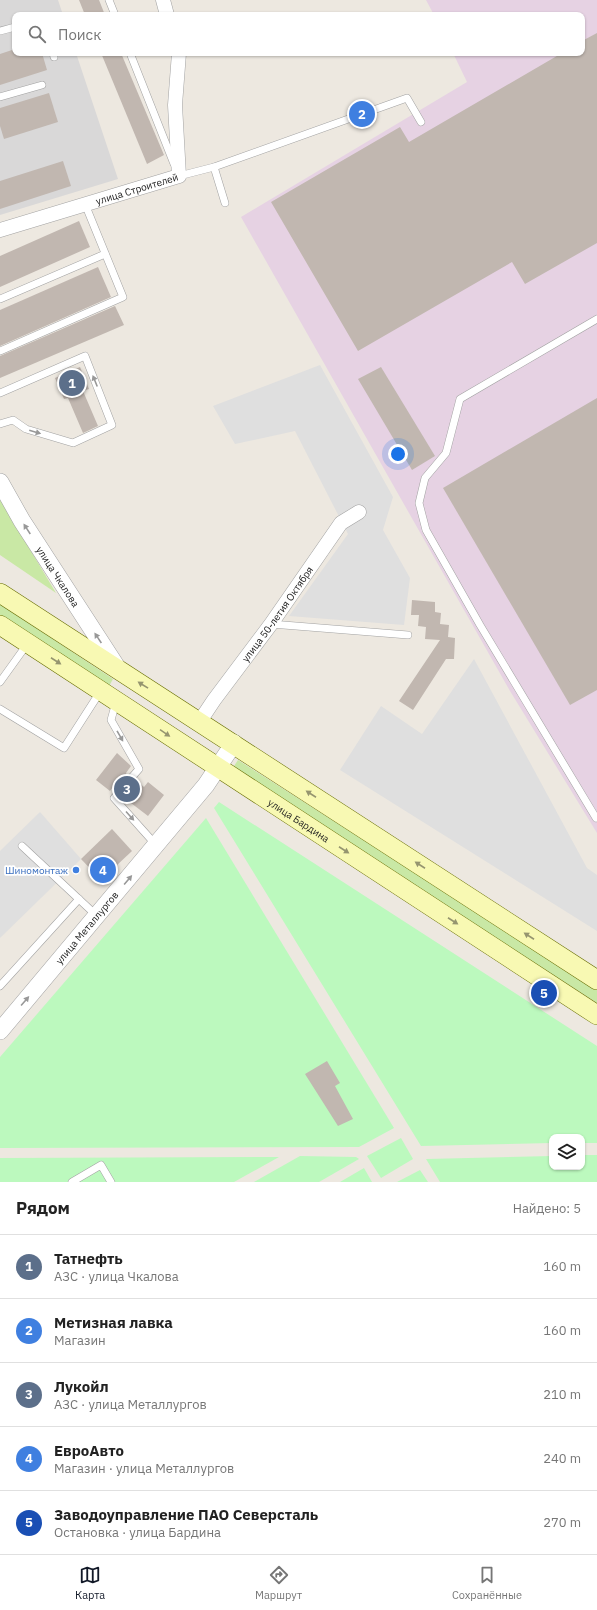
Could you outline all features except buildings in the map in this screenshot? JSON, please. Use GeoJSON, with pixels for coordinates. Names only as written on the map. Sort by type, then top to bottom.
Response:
{"type":"FeatureCollection","features":[{"type":"Feature","properties":{"kind":"main road"},"geometry":{"type":"LineString","coordinates":[[0,593],[234,743],[597,980]]}},
{"type":"Feature","properties":{"kind":"main road","name":"улица Бардина"},"geometry":{"type":"LineString","coordinates":[[0,625],[597,1015]]}},
{"type":"Feature","properties":{"kind":"main road"},"geometry":{"type":"LineString","coordinates":[[540,978],[556,953]]}},
{"type":"Feature","properties":{"kind":"street"},"geometry":{"type":"LineString","coordinates":[[163,0],[166,12]]}},
{"type":"Feature","properties":{"kind":"street","name":"улица Строителей"},"geometry":{"type":"LineString","coordinates":[[0,230],[179,176],[175,105],[179,56]]}},
{"type":"Feature","properties":{"kind":"street","name":"улица Чкалова"},"geometry":{"type":"LineString","coordinates":[[0,482],[22,521],[120,671]]}},
{"type":"Feature","properties":{"kind":"street","name":"улица 50-летия Октября"},"geometry":{"type":"LineString","coordinates":[[200,721],[271,624],[341,523],[359,512]]}},
{"type":"Feature","properties":{"kind":"street","name":"улица Металлургов"},"geometry":{"type":"LineString","coordinates":[[0,1030],[157,846],[218,768],[234,743]]}},
{"type":"Feature","properties":{"kind":"lane"},"geometry":{"type":"LineString","coordinates":[[109,0],[114,12]]}},
{"type":"Feature","properties":{"kind":"lane"},"geometry":{"type":"LineString","coordinates":[[0,31],[12,28]]}},
{"type":"Feature","properties":{"kind":"lane"},"geometry":{"type":"LineString","coordinates":[[131,56],[179,176],[214,167],[407,98],[421,122]]}},
{"type":"Feature","properties":{"kind":"lane"},"geometry":{"type":"LineString","coordinates":[[0,98],[42,85]]}},
{"type":"Feature","properties":{"kind":"lane"},"geometry":{"type":"LineString","coordinates":[[214,167],[225,203]]}},
{"type":"Feature","properties":{"kind":"lane"},"geometry":{"type":"LineString","coordinates":[[0,351],[123,297],[84,204]]}},
{"type":"Feature","properties":{"kind":"lane"},"geometry":{"type":"LineString","coordinates":[[0,299],[105,254]]}},
{"type":"Feature","properties":{"kind":"lane"},"geometry":{"type":"LineString","coordinates":[[596,818],[480,625],[426,530],[419,503],[425,478],[446,453],[460,399],[597,319]]}},
{"type":"Feature","properties":{"kind":"lane"},"geometry":{"type":"LineString","coordinates":[[0,393],[85,356],[112,425],[73,443],[26,429],[13,420],[0,424]]}},
{"type":"Feature","properties":{"kind":"lane"},"geometry":{"type":"LineString","coordinates":[[271,624],[408,635]]}},
{"type":"Feature","properties":{"kind":"lane"},"geometry":{"type":"LineString","coordinates":[[0,682],[28,643]]}},
{"type":"Feature","properties":{"kind":"lane"},"geometry":{"type":"LineString","coordinates":[[0,709],[64,748],[109,695]]}},
{"type":"Feature","properties":{"kind":"lane"},"geometry":{"type":"LineString","coordinates":[[109,695],[111,720],[139,769],[132,778]]}},
{"type":"Feature","properties":{"kind":"lane"},"geometry":{"type":"LineString","coordinates":[[124,787],[114,798],[157,846]]}},
{"type":"Feature","properties":{"kind":"lane"},"geometry":{"type":"LineString","coordinates":[[22,846],[98,916]]}},
{"type":"Feature","properties":{"kind":"lane"},"geometry":{"type":"LineString","coordinates":[[0,986],[79,899]]}},
{"type":"Feature","properties":{"kind":"lane"},"geometry":{"type":"LineString","coordinates":[[72,1182],[101,1165],[111,1182]]}},
{"type":"Feature","properties":{"kind":"shaded area"},"geometry":{"type":"Polygon","coordinates":[[[0,0],[58,0],[62,12],[12,12],[12,56],[77,56],[118,179],[0,215],[0,0]]]}},
{"type":"Feature","properties":{"kind":"shaded area"},"geometry":{"type":"Polygon","coordinates":[[[426,0],[597,0],[597,833],[510,691],[241,217],[467,82],[454,56],[585,56],[585,12],[432,12],[426,0]]]}},
{"type":"Feature","properties":{"kind":"shaded area"},"geometry":{"type":"Polygon","coordinates":[[[320,365],[393,497],[383,530],[410,578],[404,625],[289,616],[348,534],[295,431],[235,444],[213,406],[320,365]]]}},
{"type":"Feature","properties":{"kind":"shaded area"},"geometry":{"type":"Polygon","coordinates":[[[474,659],[587,868],[597,875],[597,931],[340,770],[381,706],[422,734],[474,659]]]}},
{"type":"Feature","properties":{"kind":"shaded area"},"geometry":{"type":"Polygon","coordinates":[[[40,812],[81,859],[0,938],[0,851],[40,812]]]}},
{"type":"Feature","properties":{"kind":"green space"},"geometry":{"type":"Polygon","coordinates":[[[0,499],[56,593],[0,555],[0,499]]]}},
{"type":"Feature","properties":{"kind":"green space"},"geometry":{"type":"Polygon","coordinates":[[[0,604],[113,679],[108,688],[0,617],[0,604]]]}},
{"type":"Feature","properties":{"kind":"green space"},"geometry":{"type":"Polygon","coordinates":[[[238,760],[597,989],[597,1003],[232,769],[238,760]]]}},
{"type":"Feature","properties":{"kind":"green space"},"geometry":{"type":"Polygon","coordinates":[[[219,802],[597,1046],[597,1143],[585,1143],[585,1134],[549,1134],[549,1143],[421,1146],[214,808],[219,802]]]}},
{"type":"Feature","properties":{"kind":"green space"},"geometry":{"type":"Polygon","coordinates":[[[206,818],[394,1128],[359,1147],[0,1148],[0,1057],[206,818]]]}},
{"type":"Feature","properties":{"kind":"green space"},"geometry":{"type":"Polygon","coordinates":[[[401,1138],[413,1159],[381,1178],[367,1156],[401,1138]]]}},
{"type":"Feature","properties":{"kind":"green space"},"geometry":{"type":"Polygon","coordinates":[[[585,1155],[597,1155],[597,1182],[440,1182],[426,1159],[549,1156],[549,1170],[585,1170],[585,1155]]]}},
{"type":"Feature","properties":{"kind":"green space"},"geometry":{"type":"Polygon","coordinates":[[[300,1156],[356,1157],[359,1159],[319,1182],[254,1182],[300,1156]]]}},
{"type":"Feature","properties":{"kind":"green space"},"geometry":{"type":"Polygon","coordinates":[[[279,1157],[234,1182],[0,1182],[0,1158],[279,1157]]]}},
{"type":"Feature","properties":{"kind":"green space"},"geometry":{"type":"Polygon","coordinates":[[[364,1168],[372,1182],[340,1182],[364,1168]]]}},
{"type":"Feature","properties":{"kind":"green space"},"geometry":{"type":"Polygon","coordinates":[[[420,1170],[428,1182],[397,1182],[420,1170]]]}},
{"type":"Feature","properties":{"kind":"place","name":"Метизная лавка"},"geometry":{"type":"Point","coordinates":[362,114]}},
{"type":"Feature","properties":{"kind":"place","name":"Татнефть"},"geometry":{"type":"Point","coordinates":[72,383]}},
{"type":"Feature","properties":{"kind":"place","name":"Лукойл"},"geometry":{"type":"Point","coordinates":[127,789]}},
{"type":"Feature","properties":{"kind":"place","name":"Шиномонтаж"},"geometry":{"type":"Point","coordinates":[76,870]}},
{"type":"Feature","properties":{"kind":"place","name":"ЕвроАвто"},"geometry":{"type":"Point","coordinates":[103,870]}},
{"type":"Feature","properties":{"kind":"place","name":"Заводоуправление ПАО Северсталь"},"geometry":{"type":"Point","coordinates":[544,993]}}]}
